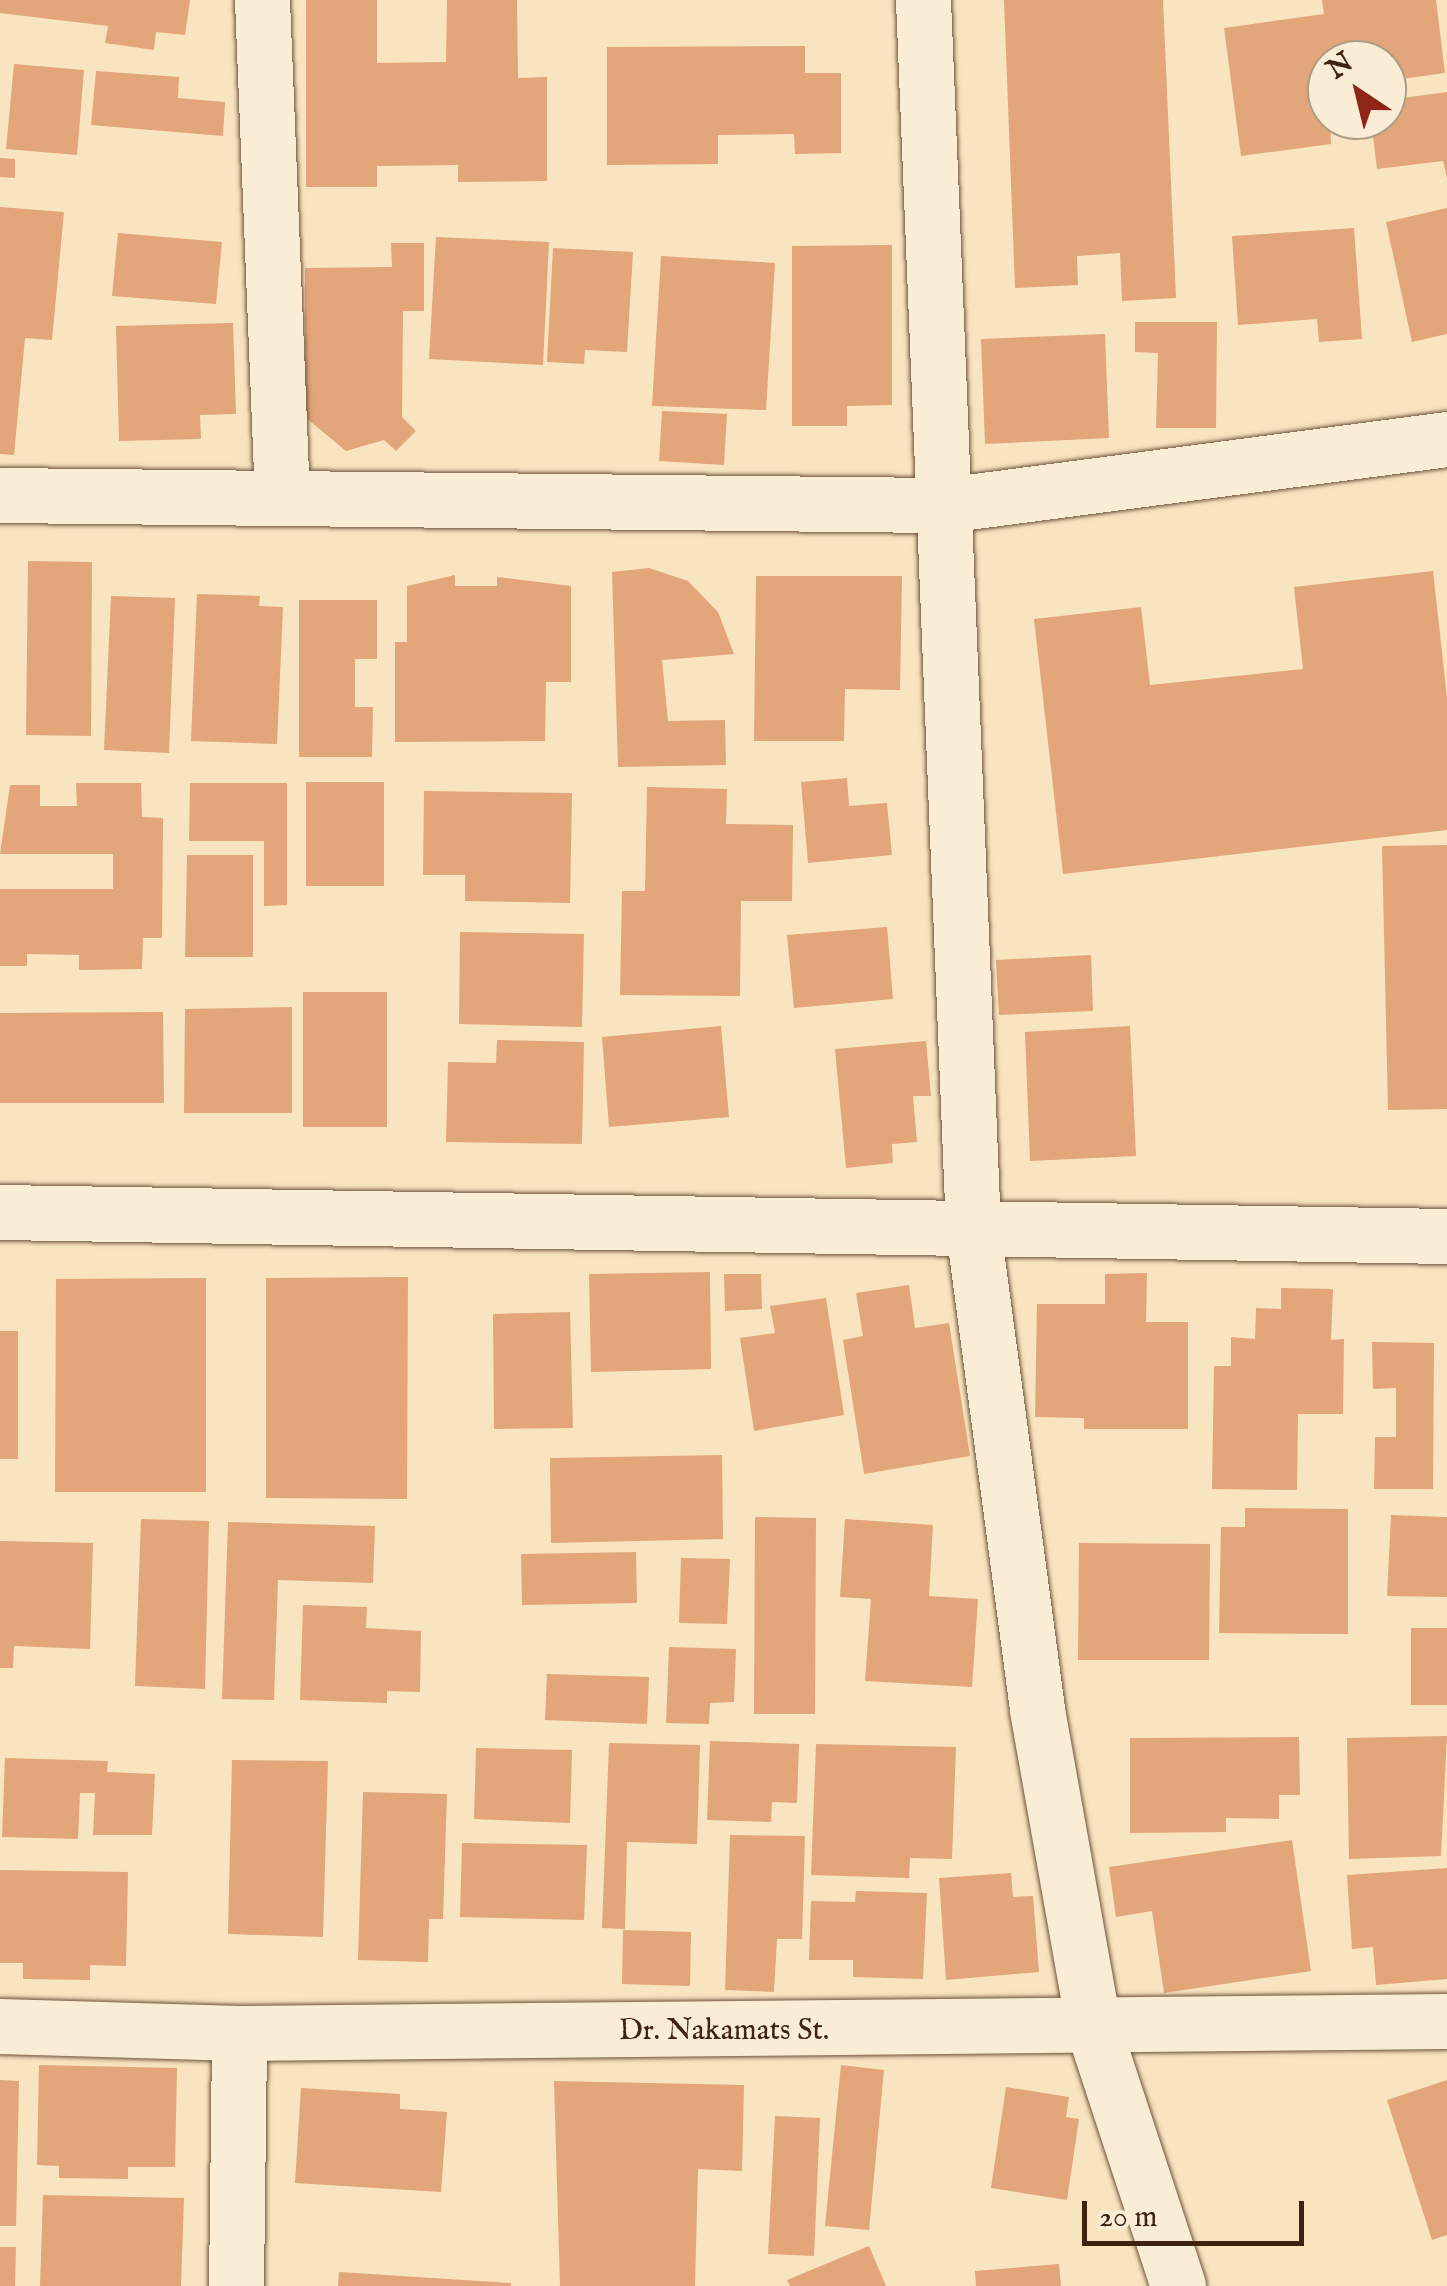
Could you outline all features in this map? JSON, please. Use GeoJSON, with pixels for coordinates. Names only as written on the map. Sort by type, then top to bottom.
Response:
{"type":"FeatureCollection","features":[{"type":"Feature","properties":{"kind":"street"},"geometry":{"type":"LineString","coordinates":[[262,0],[282,498]]}},
{"type":"Feature","properties":{"kind":"street"},"geometry":{"type":"LineString","coordinates":[[923,0],[973,1229],[1037,1710],[1094,2030],[1178,2286]]}},
{"type":"Feature","properties":{"kind":"street"},"geometry":{"type":"LineString","coordinates":[[0,495],[946,504],[1447,439]]}},
{"type":"Feature","properties":{"kind":"street"},"geometry":{"type":"LineString","coordinates":[[0,1212],[1447,1236]]}},
{"type":"Feature","properties":{"kind":"street","name":"Dr. Nakamats St."},"geometry":{"type":"LineString","coordinates":[[0,2026],[240,2033],[1094,2030],[1447,2021]]}},
{"type":"Feature","properties":{"kind":"street"},"geometry":{"type":"LineString","coordinates":[[236,2286],[240,2033]]}},
{"type":"Feature","properties":{"kind":"building"},"geometry":{"type":"Polygon","coordinates":[[[0,0],[190,0],[185,35],[156,32],[154,50],[105,43],[108,26],[0,13],[0,0]]]}},
{"type":"Feature","properties":{"kind":"building"},"geometry":{"type":"Polygon","coordinates":[[[306,0],[377,0],[377,63],[446,62],[447,0],[517,0],[518,78],[547,77],[547,181],[458,182],[458,165],[377,166],[377,187],[306,187],[306,0]]]}},
{"type":"Feature","properties":{"kind":"building"},"geometry":{"type":"Polygon","coordinates":[[[1004,0],[1163,0],[1176,298],[1122,301],[1120,253],[1077,256],[1078,285],[1015,288],[1004,0]]]}},
{"type":"Feature","properties":{"kind":"building"},"geometry":{"type":"Polygon","coordinates":[[[1322,0],[1436,0],[1445,73],[1407,78],[1407,40],[1307,40],[1307,140],[1331,140],[1331,144],[1241,156],[1224,28],[1324,14],[1322,0]]]}},
{"type":"Feature","properties":{"kind":"building"},"geometry":{"type":"Polygon","coordinates":[[[805,46],[805,73],[841,73],[841,153],[795,154],[794,134],[718,135],[718,164],[607,165],[607,47],[805,46]]]}},
{"type":"Feature","properties":{"kind":"building"},"geometry":{"type":"Polygon","coordinates":[[[14,64],[84,70],[77,155],[6,149],[14,64]]]}},
{"type":"Feature","properties":{"kind":"building"},"geometry":{"type":"Polygon","coordinates":[[[96,71],[179,77],[178,98],[225,102],[223,136],[91,125],[96,71]]]}},
{"type":"Feature","properties":{"kind":"building"},"geometry":{"type":"Polygon","coordinates":[[[1447,92],[1447,178],[1443,161],[1377,169],[1373,140],[1407,140],[1407,97],[1447,92]]]}},
{"type":"Feature","properties":{"kind":"building"},"geometry":{"type":"Polygon","coordinates":[[[0,158],[15,159],[15,178],[0,177],[0,158]]]}},
{"type":"Feature","properties":{"kind":"building"},"geometry":{"type":"Polygon","coordinates":[[[0,207],[64,212],[52,340],[25,338],[14,455],[0,454],[0,207]]]}},
{"type":"Feature","properties":{"kind":"building"},"geometry":{"type":"Polygon","coordinates":[[[1447,208],[1447,334],[1412,342],[1386,222],[1447,208]]]}},
{"type":"Feature","properties":{"kind":"building"},"geometry":{"type":"Polygon","coordinates":[[[1354,228],[1362,339],[1319,342],[1317,319],[1238,325],[1232,236],[1354,228]]]}},
{"type":"Feature","properties":{"kind":"building"},"geometry":{"type":"Polygon","coordinates":[[[118,233],[222,242],[216,304],[112,296],[118,233]]]}},
{"type":"Feature","properties":{"kind":"building"},"geometry":{"type":"Polygon","coordinates":[[[436,237],[549,242],[543,365],[429,359],[436,237]]]}},
{"type":"Feature","properties":{"kind":"building"},"geometry":{"type":"Polygon","coordinates":[[[391,243],[424,243],[424,311],[403,311],[402,417],[416,431],[396,451],[384,440],[346,451],[305,417],[305,268],[392,267],[391,243]]]}},
{"type":"Feature","properties":{"kind":"building"},"geometry":{"type":"Polygon","coordinates":[[[892,245],[892,405],[847,406],[847,426],[792,426],[792,246],[892,245]]]}},
{"type":"Feature","properties":{"kind":"building"},"geometry":{"type":"Polygon","coordinates":[[[553,248],[633,252],[627,352],[585,350],[584,364],[547,362],[553,248]]]}},
{"type":"Feature","properties":{"kind":"building"},"geometry":{"type":"Polygon","coordinates":[[[661,256],[775,263],[766,410],[652,406],[661,256]]]}},
{"type":"Feature","properties":{"kind":"building"},"geometry":{"type":"Polygon","coordinates":[[[1135,322],[1217,322],[1216,428],[1156,428],[1158,353],[1135,352],[1135,322]]]}},
{"type":"Feature","properties":{"kind":"building"},"geometry":{"type":"Polygon","coordinates":[[[233,323],[236,414],[200,415],[201,439],[119,441],[116,326],[233,323]]]}},
{"type":"Feature","properties":{"kind":"building"},"geometry":{"type":"Polygon","coordinates":[[[1105,334],[1109,438],[985,444],[981,339],[1105,334]]]}},
{"type":"Feature","properties":{"kind":"building"},"geometry":{"type":"Polygon","coordinates":[[[662,411],[727,414],[724,465],[659,461],[662,411]]]}},
{"type":"Feature","properties":{"kind":"building"},"geometry":{"type":"Polygon","coordinates":[[[28,561],[92,562],[91,736],[26,735],[28,561]]]}},
{"type":"Feature","properties":{"kind":"building"},"geometry":{"type":"Polygon","coordinates":[[[649,568],[688,581],[718,612],[734,654],[662,660],[668,721],[725,720],[726,765],[618,767],[612,572],[649,568]]]}},
{"type":"Feature","properties":{"kind":"building"},"geometry":{"type":"Polygon","coordinates":[[[1433,571],[1447,697],[1447,830],[1063,874],[1034,619],[1141,607],[1150,685],[1303,669],[1294,587],[1433,571]]]}},
{"type":"Feature","properties":{"kind":"building"},"geometry":{"type":"Polygon","coordinates":[[[455,575],[455,586],[497,586],[497,577],[571,586],[571,682],[546,682],[545,741],[395,742],[395,642],[407,642],[407,586],[455,575]]]}},
{"type":"Feature","properties":{"kind":"building"},"geometry":{"type":"Polygon","coordinates":[[[756,576],[902,576],[900,690],[845,689],[844,741],[754,741],[756,576]]]}},
{"type":"Feature","properties":{"kind":"building"},"geometry":{"type":"Polygon","coordinates":[[[197,594],[260,596],[259,606],[283,607],[277,744],[191,741],[197,594]]]}},
{"type":"Feature","properties":{"kind":"building"},"geometry":{"type":"Polygon","coordinates":[[[111,596],[175,598],[169,753],[104,750],[111,596]]]}},
{"type":"Feature","properties":{"kind":"building"},"geometry":{"type":"Polygon","coordinates":[[[299,600],[377,600],[377,659],[355,659],[355,707],[373,707],[372,757],[299,757],[299,600]]]}},
{"type":"Feature","properties":{"kind":"building"},"geometry":{"type":"Polygon","coordinates":[[[847,778],[849,806],[887,803],[892,855],[808,863],[801,782],[847,778]]]}},
{"type":"Feature","properties":{"kind":"building"},"geometry":{"type":"Polygon","coordinates":[[[306,782],[384,782],[384,886],[306,886],[306,782]]]}},
{"type":"Feature","properties":{"kind":"building"},"geometry":{"type":"Polygon","coordinates":[[[76,783],[141,783],[142,817],[163,818],[162,938],[143,938],[142,969],[79,970],[79,955],[27,954],[27,966],[0,966],[0,889],[113,889],[113,854],[0,854],[10,785],[40,785],[40,806],[77,806],[76,783]]]}},
{"type":"Feature","properties":{"kind":"building"},"geometry":{"type":"Polygon","coordinates":[[[190,783],[287,783],[287,905],[264,906],[264,841],[189,841],[190,783]]]}},
{"type":"Feature","properties":{"kind":"building"},"geometry":{"type":"Polygon","coordinates":[[[647,787],[727,789],[726,824],[793,825],[792,901],[741,901],[740,996],[620,995],[622,891],[645,891],[647,787]]]}},
{"type":"Feature","properties":{"kind":"building"},"geometry":{"type":"Polygon","coordinates":[[[424,791],[572,793],[570,903],[465,901],[465,875],[423,875],[424,791]]]}},
{"type":"Feature","properties":{"kind":"building"},"geometry":{"type":"Polygon","coordinates":[[[1447,845],[1447,1109],[1388,1110],[1382,846],[1447,845]]]}},
{"type":"Feature","properties":{"kind":"building"},"geometry":{"type":"Polygon","coordinates":[[[187,855],[253,855],[253,957],[185,957],[187,855]]]}},
{"type":"Feature","properties":{"kind":"building"},"geometry":{"type":"Polygon","coordinates":[[[887,927],[893,999],[794,1008],[787,935],[887,927]]]}},
{"type":"Feature","properties":{"kind":"building"},"geometry":{"type":"Polygon","coordinates":[[[460,932],[584,934],[582,1027],[459,1024],[460,932]]]}},
{"type":"Feature","properties":{"kind":"building"},"geometry":{"type":"Polygon","coordinates":[[[1091,955],[1093,1011],[999,1015],[996,960],[1091,955]]]}},
{"type":"Feature","properties":{"kind":"building"},"geometry":{"type":"Polygon","coordinates":[[[303,992],[387,992],[387,1127],[303,1127],[303,992]]]}},
{"type":"Feature","properties":{"kind":"building"},"geometry":{"type":"Polygon","coordinates":[[[292,1007],[292,1113],[184,1113],[185,1009],[292,1007]]]}},
{"type":"Feature","properties":{"kind":"building"},"geometry":{"type":"Polygon","coordinates":[[[163,1012],[164,1103],[0,1103],[0,1013],[163,1012]]]}},
{"type":"Feature","properties":{"kind":"building"},"geometry":{"type":"Polygon","coordinates":[[[721,1026],[729,1117],[609,1127],[602,1037],[721,1026]]]}},
{"type":"Feature","properties":{"kind":"building"},"geometry":{"type":"Polygon","coordinates":[[[1130,1026],[1136,1156],[1030,1161],[1025,1032],[1130,1026]]]}},
{"type":"Feature","properties":{"kind":"building"},"geometry":{"type":"Polygon","coordinates":[[[497,1040],[584,1042],[582,1144],[446,1142],[448,1062],[496,1063],[497,1040]]]}},
{"type":"Feature","properties":{"kind":"building"},"geometry":{"type":"Polygon","coordinates":[[[926,1041],[931,1096],[913,1096],[917,1142],[892,1144],[893,1163],[846,1168],[835,1049],[926,1041]]]}},
{"type":"Feature","properties":{"kind":"building"},"geometry":{"type":"Polygon","coordinates":[[[710,1272],[711,1369],[591,1372],[589,1274],[710,1272]]]}},
{"type":"Feature","properties":{"kind":"building"},"geometry":{"type":"Polygon","coordinates":[[[1147,1273],[1146,1322],[1188,1322],[1188,1429],[1084,1429],[1084,1418],[1035,1417],[1037,1304],[1105,1304],[1105,1274],[1147,1273]]]}},
{"type":"Feature","properties":{"kind":"building"},"geometry":{"type":"Polygon","coordinates":[[[724,1274],[761,1274],[762,1309],[725,1311],[724,1274]]]}},
{"type":"Feature","properties":{"kind":"building"},"geometry":{"type":"Polygon","coordinates":[[[408,1277],[407,1499],[266,1498],[266,1278],[408,1277]]]}},
{"type":"Feature","properties":{"kind":"building"},"geometry":{"type":"Polygon","coordinates":[[[206,1278],[206,1492],[55,1492],[56,1279],[206,1278]]]}},
{"type":"Feature","properties":{"kind":"building"},"geometry":{"type":"Polygon","coordinates":[[[909,1285],[915,1328],[949,1323],[970,1456],[864,1474],[843,1340],[863,1336],[856,1293],[909,1285]]]}},
{"type":"Feature","properties":{"kind":"building"},"geometry":{"type":"Polygon","coordinates":[[[1281,1288],[1333,1289],[1331,1340],[1344,1339],[1343,1414],[1298,1414],[1297,1490],[1212,1489],[1214,1366],[1231,1366],[1231,1337],[1255,1339],[1256,1308],[1281,1309],[1281,1288]]]}},
{"type":"Feature","properties":{"kind":"building"},"geometry":{"type":"Polygon","coordinates":[[[826,1298],[844,1415],[754,1431],[740,1338],[775,1333],[770,1306],[826,1298]]]}},
{"type":"Feature","properties":{"kind":"building"},"geometry":{"type":"Polygon","coordinates":[[[570,1312],[573,1428],[494,1429],[493,1314],[570,1312]]]}},
{"type":"Feature","properties":{"kind":"building"},"geometry":{"type":"Polygon","coordinates":[[[0,1331],[18,1331],[18,1459],[0,1459],[0,1331]]]}},
{"type":"Feature","properties":{"kind":"building"},"geometry":{"type":"Polygon","coordinates":[[[1372,1342],[1434,1343],[1433,1489],[1374,1489],[1375,1437],[1396,1437],[1396,1388],[1373,1389],[1372,1342]]]}},
{"type":"Feature","properties":{"kind":"building"},"geometry":{"type":"Polygon","coordinates":[[[722,1455],[723,1539],[551,1543],[550,1458],[722,1455]]]}},
{"type":"Feature","properties":{"kind":"building"},"geometry":{"type":"Polygon","coordinates":[[[1245,1508],[1348,1509],[1348,1634],[1219,1633],[1221,1527],[1245,1527],[1245,1508]]]}},
{"type":"Feature","properties":{"kind":"building"},"geometry":{"type":"Polygon","coordinates":[[[1391,1515],[1447,1517],[1447,1597],[1387,1596],[1391,1515]]]}},
{"type":"Feature","properties":{"kind":"building"},"geometry":{"type":"Polygon","coordinates":[[[755,1517],[816,1518],[815,1714],[754,1714],[755,1517]]]}},
{"type":"Feature","properties":{"kind":"building"},"geometry":{"type":"Polygon","coordinates":[[[141,1519],[209,1521],[205,1689],[135,1686],[141,1519]]]}},
{"type":"Feature","properties":{"kind":"building"},"geometry":{"type":"Polygon","coordinates":[[[845,1519],[933,1525],[929,1596],[978,1599],[972,1687],[865,1681],[871,1599],[840,1597],[845,1519]]]}},
{"type":"Feature","properties":{"kind":"building"},"geometry":{"type":"Polygon","coordinates":[[[228,1522],[375,1526],[373,1583],[278,1580],[274,1700],[222,1699],[228,1522]]]}},
{"type":"Feature","properties":{"kind":"building"},"geometry":{"type":"Polygon","coordinates":[[[0,1541],[93,1543],[90,1649],[14,1646],[13,1668],[0,1668],[0,1541]]]}},
{"type":"Feature","properties":{"kind":"building"},"geometry":{"type":"Polygon","coordinates":[[[1079,1543],[1210,1544],[1209,1660],[1078,1660],[1079,1543]]]}},
{"type":"Feature","properties":{"kind":"building"},"geometry":{"type":"Polygon","coordinates":[[[636,1552],[637,1603],[522,1605],[521,1554],[636,1552]]]}},
{"type":"Feature","properties":{"kind":"building"},"geometry":{"type":"Polygon","coordinates":[[[681,1558],[730,1559],[727,1624],[679,1623],[681,1558]]]}},
{"type":"Feature","properties":{"kind":"building"},"geometry":{"type":"Polygon","coordinates":[[[303,1605],[367,1607],[366,1628],[421,1631],[420,1692],[387,1691],[387,1703],[300,1700],[303,1605]]]}},
{"type":"Feature","properties":{"kind":"building"},"geometry":{"type":"Polygon","coordinates":[[[1411,1628],[1447,1628],[1447,1705],[1411,1705],[1411,1628]]]}},
{"type":"Feature","properties":{"kind":"building"},"geometry":{"type":"Polygon","coordinates":[[[669,1647],[736,1649],[734,1702],[710,1703],[709,1724],[666,1723],[669,1647]]]}},
{"type":"Feature","properties":{"kind":"building"},"geometry":{"type":"Polygon","coordinates":[[[547,1674],[649,1677],[647,1724],[545,1720],[547,1674]]]}},
{"type":"Feature","properties":{"kind":"building"},"geometry":{"type":"Polygon","coordinates":[[[1447,1736],[1441,1856],[1349,1859],[1347,1738],[1447,1736]]]}},
{"type":"Feature","properties":{"kind":"building"},"geometry":{"type":"Polygon","coordinates":[[[1299,1737],[1300,1795],[1279,1795],[1279,1819],[1226,1818],[1226,1832],[1130,1833],[1130,1738],[1299,1737]]]}},
{"type":"Feature","properties":{"kind":"building"},"geometry":{"type":"Polygon","coordinates":[[[710,1741],[799,1744],[797,1803],[772,1802],[771,1822],[707,1820],[710,1741]]]}},
{"type":"Feature","properties":{"kind":"building"},"geometry":{"type":"Polygon","coordinates":[[[609,1743],[700,1745],[697,1844],[627,1842],[625,1929],[602,1928],[609,1743]]]}},
{"type":"Feature","properties":{"kind":"building"},"geometry":{"type":"Polygon","coordinates":[[[816,1744],[956,1747],[952,1859],[910,1858],[909,1878],[811,1875],[816,1744]]]}},
{"type":"Feature","properties":{"kind":"building"},"geometry":{"type":"Polygon","coordinates":[[[476,1748],[572,1750],[570,1823],[474,1819],[476,1748]]]}},
{"type":"Feature","properties":{"kind":"building"},"geometry":{"type":"Polygon","coordinates":[[[5,1758],[108,1761],[107,1772],[155,1774],[152,1835],[93,1835],[95,1793],[80,1793],[78,1839],[2,1837],[5,1758]]]}},
{"type":"Feature","properties":{"kind":"building"},"geometry":{"type":"Polygon","coordinates":[[[232,1760],[328,1761],[323,1937],[228,1934],[232,1760]]]}},
{"type":"Feature","properties":{"kind":"building"},"geometry":{"type":"Polygon","coordinates":[[[363,1792],[447,1794],[443,1919],[429,1919],[428,1962],[358,1960],[363,1792]]]}},
{"type":"Feature","properties":{"kind":"building"},"geometry":{"type":"Polygon","coordinates":[[[730,1835],[805,1836],[802,1939],[777,1939],[774,1992],[725,1990],[730,1835]]]}},
{"type":"Feature","properties":{"kind":"building"},"geometry":{"type":"Polygon","coordinates":[[[1292,1840],[1311,1971],[1164,1993],[1152,1911],[1116,1917],[1109,1867],[1292,1840]]]}},
{"type":"Feature","properties":{"kind":"building"},"geometry":{"type":"Polygon","coordinates":[[[462,1843],[587,1845],[584,1920],[460,1917],[462,1843]]]}},
{"type":"Feature","properties":{"kind":"building"},"geometry":{"type":"Polygon","coordinates":[[[1447,1868],[1447,1979],[1376,1985],[1373,1947],[1352,1949],[1347,1875],[1447,1868]]]}},
{"type":"Feature","properties":{"kind":"building"},"geometry":{"type":"Polygon","coordinates":[[[0,1870],[128,1872],[126,1966],[90,1965],[90,1980],[23,1979],[23,1963],[0,1963],[0,1870]]]}},
{"type":"Feature","properties":{"kind":"building"},"geometry":{"type":"Polygon","coordinates":[[[1011,1873],[1013,1897],[1033,1896],[1039,1972],[946,1980],[939,1878],[1011,1873]]]}},
{"type":"Feature","properties":{"kind":"building"},"geometry":{"type":"Polygon","coordinates":[[[856,1891],[927,1893],[923,1979],[853,1977],[853,1960],[809,1960],[811,1901],[855,1902],[856,1891]]]}},
{"type":"Feature","properties":{"kind":"building"},"geometry":{"type":"Polygon","coordinates":[[[623,1930],[691,1932],[690,1986],[622,1984],[623,1930]]]}},
{"type":"Feature","properties":{"kind":"building"},"geometry":{"type":"Polygon","coordinates":[[[39,2065],[177,2068],[175,2167],[128,2167],[128,2179],[59,2178],[59,2166],[37,2165],[39,2065]]]}},
{"type":"Feature","properties":{"kind":"building"},"geometry":{"type":"Polygon","coordinates":[[[841,2065],[884,2070],[869,2230],[825,2226],[841,2065]]]}},
{"type":"Feature","properties":{"kind":"building"},"geometry":{"type":"Polygon","coordinates":[[[0,2080],[19,2081],[16,2226],[0,2226],[0,2080]]]}},
{"type":"Feature","properties":{"kind":"building"},"geometry":{"type":"Polygon","coordinates":[[[1447,2080],[1447,2235],[1432,2240],[1387,2100],[1447,2080]]]}},
{"type":"Feature","properties":{"kind":"building"},"geometry":{"type":"Polygon","coordinates":[[[554,2081],[744,2085],[742,2171],[698,2169],[695,2286],[560,2286],[554,2081]]]}},
{"type":"Feature","properties":{"kind":"building"},"geometry":{"type":"Polygon","coordinates":[[[1006,2087],[1069,2097],[1066,2117],[1079,2119],[1067,2200],[991,2188],[1006,2087]]]}},
{"type":"Feature","properties":{"kind":"building"},"geometry":{"type":"Polygon","coordinates":[[[301,2088],[400,2094],[400,2109],[447,2112],[441,2192],[295,2183],[301,2088]]]}},
{"type":"Feature","properties":{"kind":"building"},"geometry":{"type":"Polygon","coordinates":[[[775,2116],[820,2118],[814,2256],[768,2254],[775,2116]]]}},
{"type":"Feature","properties":{"kind":"building"},"geometry":{"type":"Polygon","coordinates":[[[43,2195],[184,2198],[181,2286],[40,2286],[43,2195]]]}},
{"type":"Feature","properties":{"kind":"building"},"geometry":{"type":"Polygon","coordinates":[[[869,2246],[886,2286],[790,2286],[787,2280],[869,2246]]]}},
{"type":"Feature","properties":{"kind":"building"},"geometry":{"type":"Polygon","coordinates":[[[0,2247],[16,2247],[15,2286],[0,2286],[0,2247]]]}},
{"type":"Feature","properties":{"kind":"building"},"geometry":{"type":"Polygon","coordinates":[[[1059,2264],[1061,2286],[976,2286],[975,2271],[1059,2264]]]}},
{"type":"Feature","properties":{"kind":"building"},"geometry":{"type":"Polygon","coordinates":[[[339,2272],[511,2283],[511,2286],[338,2286],[339,2272]]]}}]}
